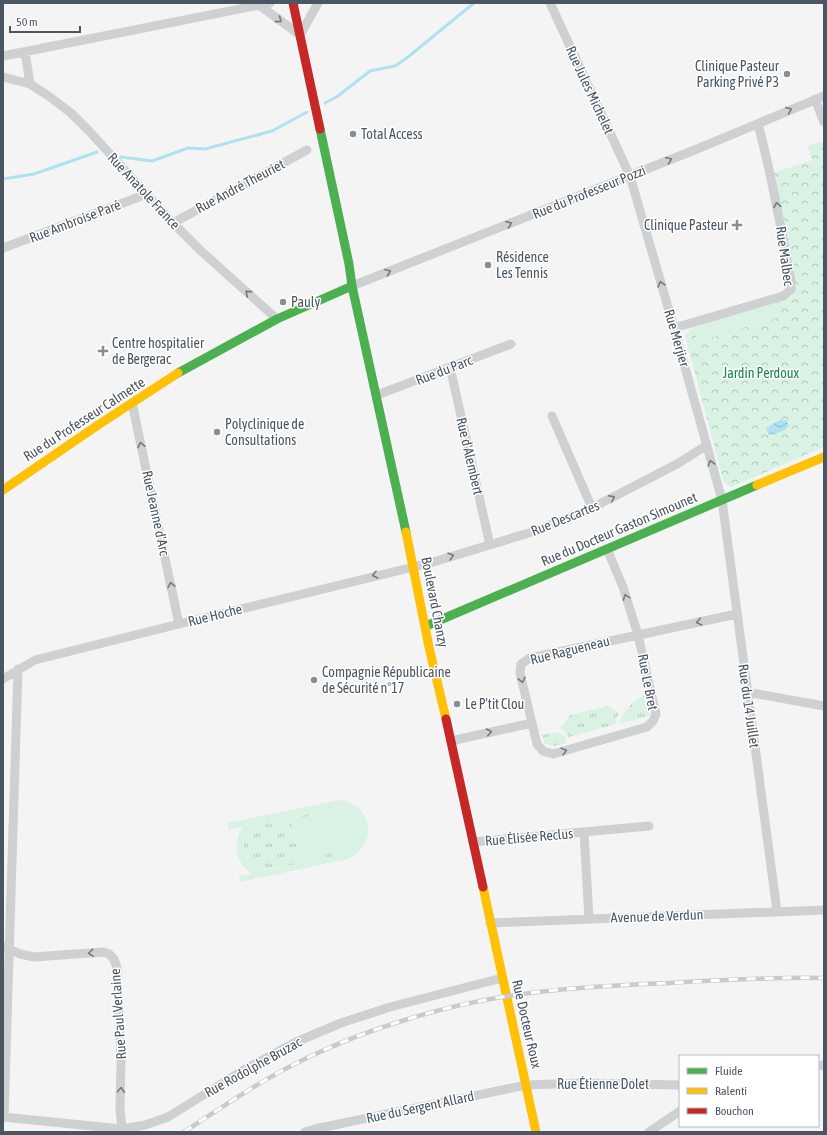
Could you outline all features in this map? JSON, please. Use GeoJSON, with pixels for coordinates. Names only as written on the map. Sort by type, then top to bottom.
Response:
{"type":"FeatureCollection","features":[{"type":"Feature","properties":{"kind":"main road","name":"Boulevard Chanzy"},"geometry":{"type":"LineString","coordinates":[[293,3],[344,241],[352,286],[377,395],[426,626],[429,647],[490,923]]}},
{"type":"Feature","properties":{"kind":"main road","name":"Rue du Professeur Calmette"},"geometry":{"type":"LineString","coordinates":[[3,490],[186,368],[277,319],[352,286]]}},
{"type":"Feature","properties":{"kind":"main road","name":"Rue du Docteur Gaston Simounet"},"geometry":{"type":"LineString","coordinates":[[426,626],[824,457]]}},
{"type":"Feature","properties":{"kind":"main road","name":"Rue Docteur Roux"},"geometry":{"type":"LineString","coordinates":[[490,923],[536,1132]]}},
{"type":"Feature","properties":{"kind":"street"},"geometry":{"type":"LineString","coordinates":[[3,56],[270,3]]}},
{"type":"Feature","properties":{"kind":"street"},"geometry":{"type":"LineString","coordinates":[[259,4],[300,35],[318,3]]}},
{"type":"Feature","properties":{"kind":"street","name":"Rue Jules Michelet"},"geometry":{"type":"LineString","coordinates":[[550,3],[630,176]]}},
{"type":"Feature","properties":{"kind":"street"},"geometry":{"type":"LineString","coordinates":[[25,52],[30,84]]}},
{"type":"Feature","properties":{"kind":"street","name":"Rue Anatole France"},"geometry":{"type":"LineString","coordinates":[[3,77],[30,84],[71,113],[90,131],[201,251],[277,319]]}},
{"type":"Feature","properties":{"kind":"street"},"geometry":{"type":"LineString","coordinates":[[820,98],[824,122]]}},
{"type":"Feature","properties":{"kind":"street","name":"Rue du Professeur Pozzi"},"geometry":{"type":"LineString","coordinates":[[352,286],[630,176],[820,98]]}},
{"type":"Feature","properties":{"kind":"street","name":"Rue Malbec"},"geometry":{"type":"LineString","coordinates":[[674,328],[783,296],[789,293],[792,286],[776,202],[758,124]]}},
{"type":"Feature","properties":{"kind":"street","name":"Rue André Theuriet"},"geometry":{"type":"LineString","coordinates":[[173,222],[307,150]]}},
{"type":"Feature","properties":{"kind":"street","name":"Rue Merjier"},"geometry":{"type":"LineString","coordinates":[[630,176],[722,500]]}},
{"type":"Feature","properties":{"kind":"street","name":"Rue Ambroise Paré"},"geometry":{"type":"LineString","coordinates":[[3,248],[147,194]]}},
{"type":"Feature","properties":{"kind":"street","name":"Rue du Parc"},"geometry":{"type":"LineString","coordinates":[[377,395],[511,344]]}},
{"type":"Feature","properties":{"kind":"street","name":"Rue d'Alembert"},"geometry":{"type":"LineString","coordinates":[[450,367],[490,545]]}},
{"type":"Feature","properties":{"kind":"street","name":"Rue Jeanne d'Arc"},"geometry":{"type":"LineString","coordinates":[[132,403],[179,624]]}},
{"type":"Feature","properties":{"kind":"street"},"geometry":{"type":"LineString","coordinates":[[552,416],[592,508]]}},
{"type":"Feature","properties":{"kind":"street","name":"Rue Descartes"},"geometry":{"type":"LineString","coordinates":[[413,566],[430,563],[551,526],[592,508],[677,464],[707,445]]}},
{"type":"Feature","properties":{"kind":"street","name":"Rue du 14 Juillet"},"geometry":{"type":"LineString","coordinates":[[722,500],[777,911]]}},
{"type":"Feature","properties":{"kind":"street","name":"Rue Le Bret"},"geometry":{"type":"LineString","coordinates":[[532,723],[537,744],[543,751],[553,754],[647,727],[653,721],[656,714],[638,635],[623,587],[607,549]]}},
{"type":"Feature","properties":{"kind":"street","name":"Rue Hoche"},"geometry":{"type":"LineString","coordinates":[[3,679],[35,660],[413,566]]}},
{"type":"Feature","properties":{"kind":"street","name":"Rue Ragueneau"},"geometry":{"type":"LineString","coordinates":[[532,723],[520,673],[521,664],[530,658],[737,614]]}},
{"type":"Feature","properties":{"kind":"street"},"geometry":{"type":"LineString","coordinates":[[3,1117],[7,947],[18,669]]}},
{"type":"Feature","properties":{"kind":"street"},"geometry":{"type":"LineString","coordinates":[[747,692],[824,706]]}},
{"type":"Feature","properties":{"kind":"street"},"geometry":{"type":"LineString","coordinates":[[451,741],[532,723]]}},
{"type":"Feature","properties":{"kind":"street","name":"Rue Élisée Reclus"},"geometry":{"type":"LineString","coordinates":[[473,842],[649,826]]}},
{"type":"Feature","properties":{"kind":"street","name":"Rue Élisée Reclus"},"geometry":{"type":"LineString","coordinates":[[584,832],[589,919]]}},
{"type":"Feature","properties":{"kind":"street","name":"Avenue de Verdun"},"geometry":{"type":"LineString","coordinates":[[490,923],[824,910]]}},
{"type":"Feature","properties":{"kind":"street","name":"Rue Paul Verlaine"},"geometry":{"type":"LineString","coordinates":[[7,947],[20,954],[34,957],[103,952],[109,954],[114,959],[117,968],[119,998],[121,1062],[120,1108],[122,1129]]}},
{"type":"Feature","properties":{"kind":"street","name":"Rue Rodolphe Bruzac"},"geometry":{"type":"LineString","coordinates":[[3,1117],[122,1129],[145,1125],[168,1117],[256,1063],[296,1042],[341,1023],[390,1007],[502,978]]}},
{"type":"Feature","properties":{"kind":"street","name":"Rue Étienne Dolet"},"geometry":{"type":"LineString","coordinates":[[526,1085],[679,1085]]}},
{"type":"Feature","properties":{"kind":"street","name":"Rue du Sergent Allard"},"geometry":{"type":"LineString","coordinates":[[305,1132],[526,1085]]}},
{"type":"Feature","properties":{"kind":"street"},"geometry":{"type":"LineString","coordinates":[[649,1132],[679,1112]]}},
{"type":"Feature","properties":{"kind":"green space","name":"Jardin Perdoux"},"geometry":{"type":"Polygon","coordinates":[[[824,141],[824,447],[731,487],[724,483],[685,336],[693,327],[791,297],[796,290],[773,173],[812,160],[808,146],[824,141]]]}},
{"type":"Feature","properties":{"kind":"green space"},"geometry":{"type":"Polygon","coordinates":[[[775,303],[779,317],[698,342],[693,328],[775,303]]]}},
{"type":"Feature","properties":{"kind":"green space"},"geometry":{"type":"Polygon","coordinates":[[[645,695],[650,716],[619,724],[629,707],[636,700],[645,695]]]}},
{"type":"Feature","properties":{"kind":"green space"},"geometry":{"type":"Polygon","coordinates":[[[608,706],[619,713],[616,718],[616,724],[569,737],[560,728],[570,715],[608,706]]]}},
{"type":"Feature","properties":{"kind":"green space"},"geometry":{"type":"Polygon","coordinates":[[[559,732],[565,737],[566,743],[554,746],[545,744],[542,735],[559,732]]]}},
{"type":"Feature","properties":{"kind":"green space"},"geometry":{"type":"Polygon","coordinates":[[[339,800],[350,803],[359,809],[365,817],[368,826],[368,835],[358,853],[348,859],[240,882],[239,876],[252,874],[242,864],[237,852],[237,840],[243,827],[229,830],[227,823],[339,800]],[[340,807],[255,826],[245,838],[244,852],[247,859],[251,864],[266,870],[312,862],[348,851],[353,848],[299,860],[291,820],[345,808],[340,807]]]}},
{"type":"Feature","properties":{"kind":"green space"},"geometry":{"type":"Polygon","coordinates":[[[340,807],[346,808],[291,820],[354,848],[348,852],[303,863],[267,869],[261,869],[255,866],[249,862],[245,856],[243,849],[244,839],[247,833],[255,826],[340,807]]]}},
{"type":"Feature","properties":{"kind":"water"},"geometry":{"type":"Polygon","coordinates":[[[782,419],[783,421],[786,420],[789,426],[773,435],[769,435],[766,428],[782,419]]]}},
{"type":"Feature","properties":{"kind":"waterway"},"geometry":{"type":"LineString","coordinates":[[325,103],[338,96],[370,71],[395,66],[474,3]]}},
{"type":"Feature","properties":{"kind":"waterway"},"geometry":{"type":"LineString","coordinates":[[121,157],[152,161],[188,148],[205,149],[272,131],[307,112]]}},
{"type":"Feature","properties":{"kind":"waterway"},"geometry":{"type":"LineString","coordinates":[[3,179],[34,174],[97,152]]}},
{"type":"Feature","properties":{"kind":"railway"},"geometry":{"type":"LineString","coordinates":[[184,1132],[262,1082],[294,1064],[382,1027],[433,1012],[483,1000],[588,987],[746,979],[824,978]]}},
{"type":"Feature","properties":{"kind":"traffic: fast"},"geometry":{"type":"LineString","coordinates":[[320,129],[349,264],[352,286],[406,532]]}},
{"type":"Feature","properties":{"kind":"traffic: fast"},"geometry":{"type":"LineString","coordinates":[[178,373],[277,319],[352,286]]}},
{"type":"Feature","properties":{"kind":"traffic: fast"},"geometry":{"type":"LineString","coordinates":[[426,626],[757,485]]}},
{"type":"Feature","properties":{"kind":"traffic: slow"},"geometry":{"type":"LineString","coordinates":[[3,490],[98,425],[178,373]]}},
{"type":"Feature","properties":{"kind":"traffic: slow"},"geometry":{"type":"LineString","coordinates":[[757,485],[824,457]]}},
{"type":"Feature","properties":{"kind":"traffic: slow"},"geometry":{"type":"LineString","coordinates":[[406,532],[429,647],[446,719]]}},
{"type":"Feature","properties":{"kind":"traffic: slow"},"geometry":{"type":"LineString","coordinates":[[483,887],[536,1132]]}},
{"type":"Feature","properties":{"kind":"traffic: jam"},"geometry":{"type":"LineString","coordinates":[[293,3],[320,129]]}},
{"type":"Feature","properties":{"kind":"traffic: jam"},"geometry":{"type":"LineString","coordinates":[[446,719],[483,887]]}},
{"type":"Feature","properties":{"kind":"place","name":"Clinique Pasteur Parking Privé P3"},"geometry":{"type":"Point","coordinates":[787,74]}},
{"type":"Feature","properties":{"kind":"place","name":"Total Access"},"geometry":{"type":"Point","coordinates":[353,134]}},
{"type":"Feature","properties":{"kind":"place","name":"Clinique Pasteur"},"geometry":{"type":"Point","coordinates":[737,225]}},
{"type":"Feature","properties":{"kind":"place","name":"Résidence Les Tennis"},"geometry":{"type":"Point","coordinates":[488,265]}},
{"type":"Feature","properties":{"kind":"place","name":"Pauly"},"geometry":{"type":"Point","coordinates":[283,302]}},
{"type":"Feature","properties":{"kind":"place","name":"Centre hospitalier de Bergerac"},"geometry":{"type":"Point","coordinates":[103,351]}},
{"type":"Feature","properties":{"kind":"place","name":"Polyclinique de Consultations"},"geometry":{"type":"Point","coordinates":[217,432]}},
{"type":"Feature","properties":{"kind":"place","name":"Compagnie Républicaine de Sécurité n°17"},"geometry":{"type":"Point","coordinates":[314,680]}},
{"type":"Feature","properties":{"kind":"place","name":"Le P'tit Clou"},"geometry":{"type":"Point","coordinates":[457,704]}}]}
